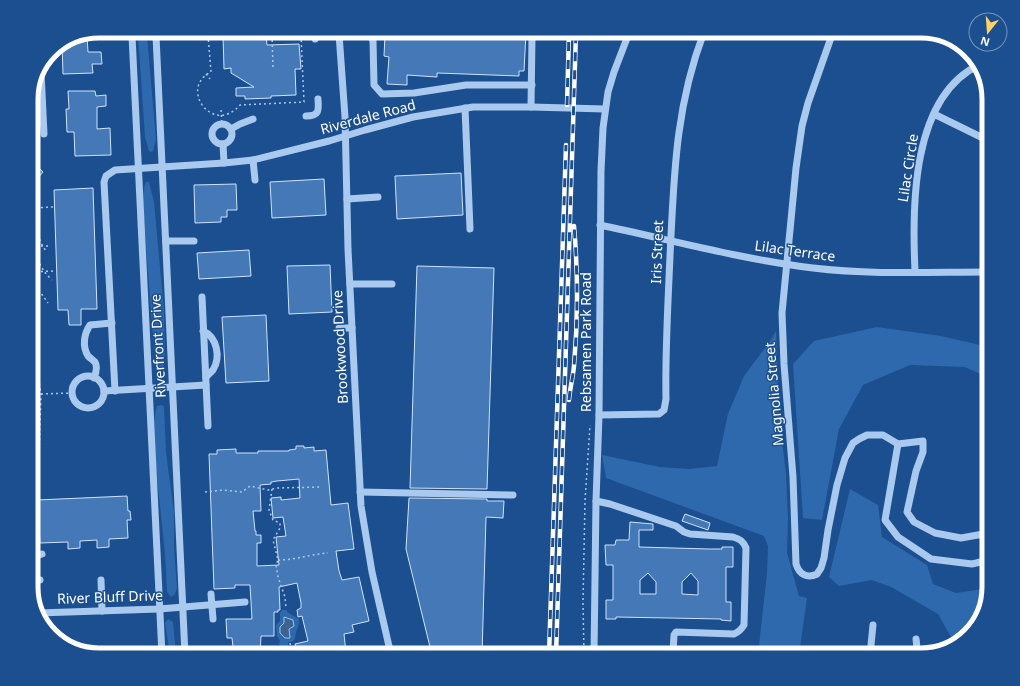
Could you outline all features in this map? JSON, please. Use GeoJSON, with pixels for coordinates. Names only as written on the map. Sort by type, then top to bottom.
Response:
{"type":"FeatureCollection","features":[{"type":"Feature","properties":{"kind":"street","name":"Riverfront Drive"},"geometry":{"type":"LineString","coordinates":[[132,38],[162,648]]}},
{"type":"Feature","properties":{"kind":"street","name":"Riverfront Drive"},"geometry":{"type":"LineString","coordinates":[[156,38],[185,648]]}},
{"type":"Feature","properties":{"kind":"street","name":"Brookwood Drive"},"geometry":{"type":"LineString","coordinates":[[339,38],[346,136],[346,199],[360,492],[364,530],[389,648]]}},
{"type":"Feature","properties":{"kind":"street"},"geometry":{"type":"LineString","coordinates":[[371,38],[374,86],[382,94],[414,93],[466,85],[532,85]]}},
{"type":"Feature","properties":{"kind":"street"},"geometry":{"type":"LineString","coordinates":[[531,107],[532,38]]}},
{"type":"Feature","properties":{"kind":"street","name":"Rebsamen Park Road"},"geometry":{"type":"LineString","coordinates":[[594,648],[599,415],[601,164],[605,109],[614,72],[627,38]]}},
{"type":"Feature","properties":{"kind":"street","name":"Iris Street"},"geometry":{"type":"LineString","coordinates":[[599,415],[659,414],[664,410],[666,399],[665,374],[672,203],[679,128],[688,80],[702,38]]}},
{"type":"Feature","properties":{"kind":"street","name":"Magnolia Street"},"geometry":{"type":"LineString","coordinates":[[830,38],[808,103],[802,126],[786,264],[782,313],[782,343],[793,477],[795,556],[798,570],[803,575],[814,575],[820,568],[824,558],[837,485],[850,447],[859,439],[867,436],[882,435],[898,444]]}},
{"type":"Feature","properties":{"kind":"street","name":"Lilac Circle"},"geometry":{"type":"LineString","coordinates":[[915,271],[913,232],[915,200],[923,144],[934,114],[944,94],[967,72],[974,68]]}},
{"type":"Feature","properties":{"kind":"street"},"geometry":{"type":"LineString","coordinates":[[41,79],[44,134]]}},
{"type":"Feature","properties":{"kind":"street"},"geometry":{"type":"LineString","coordinates":[[306,116],[313,116],[317,114],[319,109],[318,100]]}},
{"type":"Feature","properties":{"kind":"street","name":"Riverdale Road"},"geometry":{"type":"LineString","coordinates":[[115,390],[104,182],[106,176],[115,170],[253,160],[329,141],[412,117],[465,108],[488,106],[605,109]]}},
{"type":"Feature","properties":{"kind":"street"},"geometry":{"type":"LineString","coordinates":[[465,108],[470,229]]}},
{"type":"Feature","properties":{"kind":"street"},"geometry":{"type":"LineString","coordinates":[[934,114],[982,138]]}},
{"type":"Feature","properties":{"kind":"street"},"geometry":{"type":"LineString","coordinates":[[232,129],[252,119]]}},
{"type":"Feature","properties":{"kind":"street"},"geometry":{"type":"LineString","coordinates":[[227,124],[232,129],[232,136],[229,142],[220,144],[214,140],[212,134],[214,127],[227,124]]}},
{"type":"Feature","properties":{"kind":"street"},"geometry":{"type":"LineString","coordinates":[[223,144],[224,163]]}},
{"type":"Feature","properties":{"kind":"street"},"geometry":{"type":"LineString","coordinates":[[253,160],[255,180]]}},
{"type":"Feature","properties":{"kind":"street"},"geometry":{"type":"LineString","coordinates":[[346,199],[378,197]]}},
{"type":"Feature","properties":{"kind":"street","name":"Lilac Terrace"},"geometry":{"type":"LineString","coordinates":[[600,225],[786,264],[842,270],[982,272]]}},
{"type":"Feature","properties":{"kind":"street"},"geometry":{"type":"LineString","coordinates":[[166,241],[194,241]]}},
{"type":"Feature","properties":{"kind":"street"},"geometry":{"type":"LineString","coordinates":[[350,284],[392,284]]}},
{"type":"Feature","properties":{"kind":"street"},"geometry":{"type":"LineString","coordinates":[[202,297],[208,426]]}},
{"type":"Feature","properties":{"kind":"street"},"geometry":{"type":"LineString","coordinates":[[94,378],[97,370],[95,363],[89,357],[84,347],[87,330],[90,325],[112,323]]}},
{"type":"Feature","properties":{"kind":"street"},"geometry":{"type":"LineString","coordinates":[[338,328],[352,328]]}},
{"type":"Feature","properties":{"kind":"street"},"geometry":{"type":"LineString","coordinates":[[203,331],[208,333],[214,340],[217,352],[213,370],[206,377]]}},
{"type":"Feature","properties":{"kind":"street"},"geometry":{"type":"LineString","coordinates":[[86,376],[94,378],[100,382],[104,391],[103,396],[97,405],[87,408],[78,404],[74,400],[72,393],[73,385],[81,378],[86,376]]}},
{"type":"Feature","properties":{"kind":"street"},"geometry":{"type":"LineString","coordinates":[[104,391],[206,385]]}},
{"type":"Feature","properties":{"kind":"street"},"geometry":{"type":"LineString","coordinates":[[982,534],[961,538],[935,533],[914,522],[907,512],[916,471],[923,452],[923,441],[898,444],[885,520],[898,536],[931,559],[972,564],[982,562]]}},
{"type":"Feature","properties":{"kind":"street"},"geometry":{"type":"LineString","coordinates":[[360,492],[513,494]]}},
{"type":"Feature","properties":{"kind":"street"},"geometry":{"type":"LineString","coordinates":[[596,501],[610,504],[676,526],[684,532],[690,534],[739,538],[744,543],[746,548],[744,624],[742,629],[734,634],[676,632],[674,635],[674,648]]}},
{"type":"Feature","properties":{"kind":"street"},"geometry":{"type":"LineString","coordinates":[[38,555],[42,554]]}},
{"type":"Feature","properties":{"kind":"street"},"geometry":{"type":"LineString","coordinates":[[101,580],[102,611]]}},
{"type":"Feature","properties":{"kind":"street"},"geometry":{"type":"LineString","coordinates":[[211,594],[212,619]]}},
{"type":"Feature","properties":{"kind":"street","name":"River Bluff Drive"},"geometry":{"type":"LineString","coordinates":[[44,613],[159,609],[245,602]]}},
{"type":"Feature","properties":{"kind":"street"},"geometry":{"type":"LineString","coordinates":[[871,648],[873,625]]}},
{"type":"Feature","properties":{"kind":"street"},"geometry":{"type":"LineString","coordinates":[[916,639],[917,648]]}},
{"type":"Feature","properties":{"kind":"path"},"geometry":{"type":"LineString","coordinates":[[208,38],[211,72],[203,76],[200,81],[197,94],[203,109],[215,115],[227,115],[234,112],[240,105],[304,102],[301,38]]}},
{"type":"Feature","properties":{"kind":"path"},"geometry":{"type":"LineString","coordinates":[[272,38],[273,68]]}},
{"type":"Feature","properties":{"kind":"path"},"geometry":{"type":"LineString","coordinates":[[206,74],[210,79]]}},
{"type":"Feature","properties":{"kind":"path"},"geometry":{"type":"LineString","coordinates":[[221,110],[222,124]]}},
{"type":"Feature","properties":{"kind":"path"},"geometry":{"type":"LineString","coordinates":[[38,208],[53,207]]}},
{"type":"Feature","properties":{"kind":"path"},"geometry":{"type":"LineString","coordinates":[[38,235],[46,251]]}},
{"type":"Feature","properties":{"kind":"path"},"geometry":{"type":"LineString","coordinates":[[38,246],[51,246]]}},
{"type":"Feature","properties":{"kind":"path"},"geometry":{"type":"LineString","coordinates":[[38,261],[44,272],[52,280]]}},
{"type":"Feature","properties":{"kind":"path"},"geometry":{"type":"LineString","coordinates":[[38,272],[54,271]]}},
{"type":"Feature","properties":{"kind":"path"},"geometry":{"type":"LineString","coordinates":[[38,289],[48,303]]}},
{"type":"Feature","properties":{"kind":"path"},"geometry":{"type":"LineString","coordinates":[[38,374],[41,394],[38,462]]}},
{"type":"Feature","properties":{"kind":"path"},"geometry":{"type":"LineString","coordinates":[[41,394],[72,393]]}},
{"type":"Feature","properties":{"kind":"path"},"geometry":{"type":"LineString","coordinates":[[584,648],[583,595],[585,501],[590,422]]}},
{"type":"Feature","properties":{"kind":"path"},"geometry":{"type":"LineString","coordinates":[[206,492],[224,490],[242,492],[250,486],[268,490],[321,487]]}},
{"type":"Feature","properties":{"kind":"path"},"geometry":{"type":"LineString","coordinates":[[272,489],[269,510],[273,520],[280,523],[280,528],[273,540],[278,560],[276,565],[278,577],[285,597],[286,609]]}},
{"type":"Feature","properties":{"kind":"path"},"geometry":{"type":"LineString","coordinates":[[278,560],[304,558],[315,554],[328,553]]}},
{"type":"Feature","properties":{"kind":"path"},"geometry":{"type":"LineString","coordinates":[[290,643],[290,648]]}},
{"type":"Feature","properties":{"kind":"shaded area"},"geometry":{"type":"Polygon","coordinates":[[[138,38],[147,38],[156,139],[153,151],[151,152],[149,151],[145,137],[138,38]]]}},
{"type":"Feature","properties":{"kind":"shaded area"},"geometry":{"type":"Polygon","coordinates":[[[146,182],[149,182],[154,202],[164,311],[165,361],[163,369],[159,372],[156,371],[143,199],[146,182]]]}},
{"type":"Feature","properties":{"kind":"shaded area"},"geometry":{"type":"Polygon","coordinates":[[[877,327],[941,336],[982,345],[982,375],[965,367],[910,365],[863,385],[839,429],[822,520],[803,518],[793,364],[814,341],[877,327]]]}},
{"type":"Feature","properties":{"kind":"shaded area"},"geometry":{"type":"Polygon","coordinates":[[[776,331],[779,417],[786,473],[788,519],[787,553],[799,596],[807,598],[800,648],[759,648],[767,573],[768,546],[764,536],[606,478],[602,455],[660,467],[689,469],[717,466],[728,414],[744,376],[776,331]]]}},
{"type":"Feature","properties":{"kind":"shaded area"},"geometry":{"type":"Polygon","coordinates":[[[157,406],[164,406],[166,453],[174,512],[174,547],[177,588],[175,594],[171,597],[167,592],[155,452],[155,411],[157,406]]]}},
{"type":"Feature","properties":{"kind":"shaded area"},"geometry":{"type":"Polygon","coordinates":[[[850,489],[878,505],[882,537],[927,565],[933,584],[956,593],[982,589],[980,603],[972,621],[952,639],[938,614],[891,587],[872,580],[839,586],[829,577],[850,489]]]}},
{"type":"Feature","properties":{"kind":"shaded area"},"geometry":{"type":"Polygon","coordinates":[[[282,610],[287,610],[287,612],[299,619],[299,625],[295,638],[292,642],[288,642],[288,646],[286,648],[279,644],[280,641],[277,636],[276,625],[280,621],[280,613],[282,610]]]}},
{"type":"Feature","properties":{"kind":"shaded area"},"geometry":{"type":"Polygon","coordinates":[[[284,617],[293,620],[294,626],[289,629],[290,638],[285,638],[280,633],[280,627],[284,623],[284,617]]]}},
{"type":"Feature","properties":{"kind":"shaded area"},"geometry":{"type":"Polygon","coordinates":[[[168,619],[173,622],[175,648],[169,648],[165,623],[168,619]]]}},
{"type":"Feature","properties":{"kind":"building"},"geometry":{"type":"Polygon","coordinates":[[[223,38],[266,38],[267,45],[299,44],[301,69],[295,69],[296,95],[245,99],[245,96],[236,96],[236,88],[254,87],[231,73],[231,68],[224,69],[223,38]]]}},
{"type":"Feature","properties":{"kind":"building"},"geometry":{"type":"Polygon","coordinates":[[[385,38],[526,38],[524,71],[519,71],[519,76],[437,73],[437,77],[407,75],[407,85],[387,84],[389,57],[384,56],[385,38]]]}},
{"type":"Feature","properties":{"kind":"building"},"geometry":{"type":"Polygon","coordinates":[[[87,40],[88,52],[101,52],[102,64],[92,64],[93,73],[63,74],[62,50],[68,46],[79,41],[87,40]]]}},
{"type":"Feature","properties":{"kind":"building"},"geometry":{"type":"Polygon","coordinates":[[[68,91],[95,91],[96,96],[106,95],[106,106],[97,107],[97,129],[110,128],[111,155],[75,156],[74,132],[67,132],[66,109],[69,109],[68,91]]]}},
{"type":"Feature","properties":{"kind":"building"},"geometry":{"type":"Polygon","coordinates":[[[38,167],[43,172],[38,178],[38,167]]]}},
{"type":"Feature","properties":{"kind":"building"},"geometry":{"type":"Polygon","coordinates":[[[461,173],[463,215],[397,219],[395,176],[461,173]]]}},
{"type":"Feature","properties":{"kind":"building"},"geometry":{"type":"Polygon","coordinates":[[[324,179],[326,215],[272,218],[270,182],[324,179]]]}},
{"type":"Feature","properties":{"kind":"building"},"geometry":{"type":"Polygon","coordinates":[[[236,184],[237,210],[227,210],[227,217],[221,217],[221,222],[195,223],[194,185],[236,184]]]}},
{"type":"Feature","properties":{"kind":"building"},"geometry":{"type":"Polygon","coordinates":[[[93,188],[97,309],[81,309],[81,325],[69,325],[68,310],[58,310],[54,190],[93,188]]]}},
{"type":"Feature","properties":{"kind":"building"},"geometry":{"type":"Polygon","coordinates":[[[249,250],[251,276],[199,279],[197,253],[249,250]]]}},
{"type":"Feature","properties":{"kind":"building"},"geometry":{"type":"Polygon","coordinates":[[[330,265],[332,312],[289,314],[287,266],[330,265]]]}},
{"type":"Feature","properties":{"kind":"building"},"geometry":{"type":"Polygon","coordinates":[[[417,266],[494,268],[487,489],[410,488],[417,266]]]}},
{"type":"Feature","properties":{"kind":"building"},"geometry":{"type":"Polygon","coordinates":[[[266,315],[269,381],[226,383],[222,317],[266,315]]]}},
{"type":"Feature","properties":{"kind":"building"},"geometry":{"type":"Polygon","coordinates":[[[296,446],[304,446],[304,448],[314,447],[314,451],[326,450],[331,505],[348,503],[354,549],[336,551],[339,571],[342,580],[359,577],[369,621],[352,625],[354,632],[344,634],[345,648],[296,648],[295,644],[308,641],[302,616],[298,617],[297,610],[301,608],[301,603],[297,583],[279,587],[280,610],[278,610],[278,612],[274,612],[274,636],[261,636],[260,648],[233,648],[232,638],[227,638],[226,619],[252,619],[250,585],[235,585],[235,588],[214,589],[209,454],[217,454],[217,450],[236,449],[236,453],[258,453],[258,451],[296,449],[296,446]],[[299,479],[277,481],[271,482],[271,484],[260,485],[261,511],[253,511],[256,535],[261,535],[261,543],[257,543],[257,566],[279,565],[276,537],[286,536],[283,517],[273,518],[271,498],[281,497],[281,500],[300,498],[299,479]]]}},
{"type":"Feature","properties":{"kind":"building"},"geometry":{"type":"Polygon","coordinates":[[[127,496],[128,511],[130,511],[131,520],[127,520],[128,538],[109,539],[109,547],[97,548],[97,540],[80,541],[80,548],[68,549],[68,542],[40,543],[38,527],[38,500],[127,496]]]}},
{"type":"Feature","properties":{"kind":"building"},"geometry":{"type":"Polygon","coordinates":[[[409,498],[487,499],[487,501],[504,501],[503,518],[486,517],[482,648],[430,648],[406,549],[409,498]]]}},
{"type":"Feature","properties":{"kind":"building"},"geometry":{"type":"Polygon","coordinates":[[[685,514],[710,523],[708,530],[682,521],[685,514]]]}},
{"type":"Feature","properties":{"kind":"building"},"geometry":{"type":"Polygon","coordinates":[[[630,522],[653,524],[653,530],[639,530],[639,547],[722,549],[722,547],[733,547],[733,567],[726,567],[726,602],[731,602],[731,621],[721,619],[616,617],[616,619],[606,619],[606,600],[613,600],[613,565],[606,565],[605,545],[615,545],[616,540],[629,540],[630,522]],[[648,573],[640,580],[640,594],[656,594],[656,582],[648,573]],[[691,573],[682,582],[682,594],[698,595],[698,581],[691,573]]]}},
{"type":"Feature","properties":{"kind":"railway"},"geometry":{"type":"LineString","coordinates":[[567,105],[569,38]]}},
{"type":"Feature","properties":{"kind":"railway"},"geometry":{"type":"LineString","coordinates":[[556,648],[576,38]]}},
{"type":"Feature","properties":{"kind":"railway"},"geometry":{"type":"LineString","coordinates":[[549,648],[566,145]]}},
{"type":"Feature","properties":{"kind":"railway"},"geometry":{"type":"LineString","coordinates":[[569,400],[574,366],[577,314],[577,278],[574,226]]}}]}
